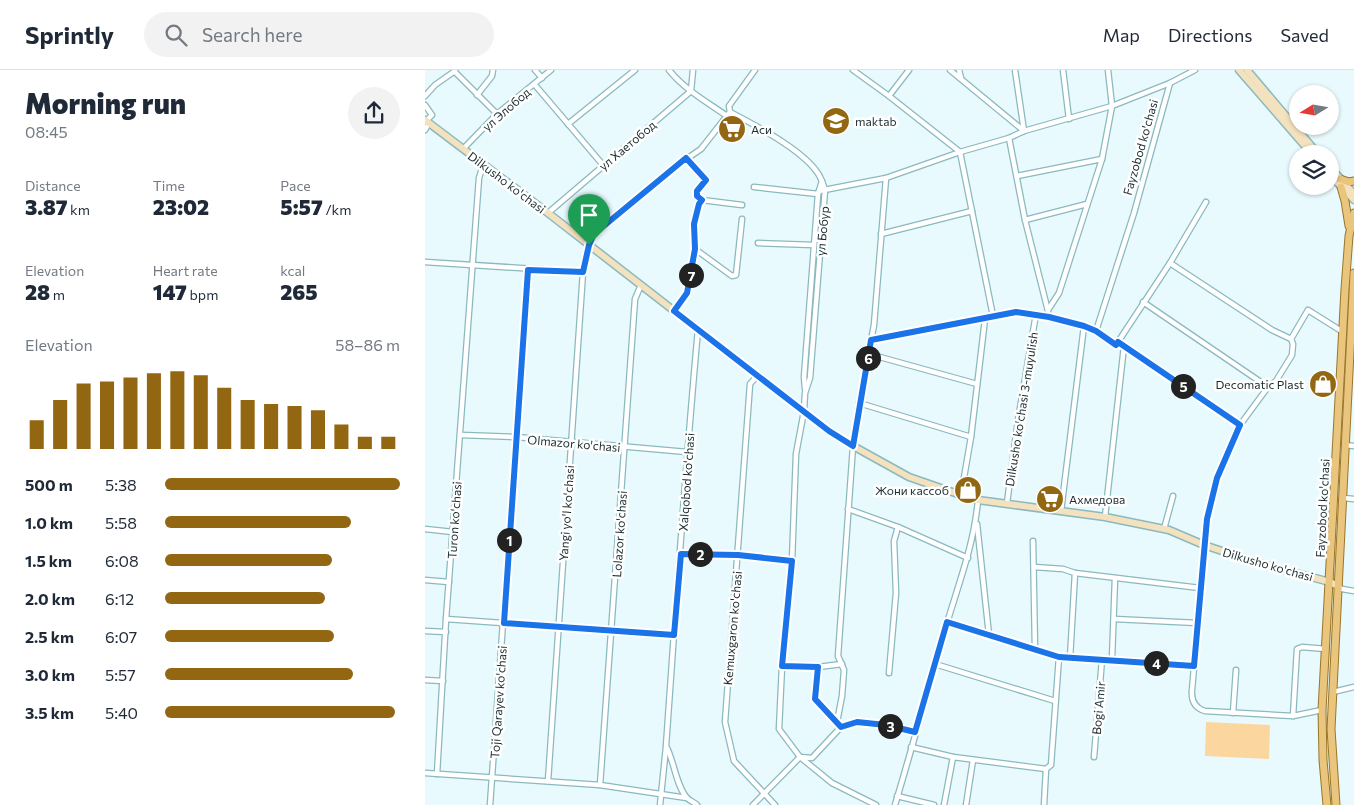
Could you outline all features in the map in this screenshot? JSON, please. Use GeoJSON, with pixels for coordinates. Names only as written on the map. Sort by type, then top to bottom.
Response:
{"type":"FeatureCollection","features":[{"type":"Feature","properties":{"kind":"main road"},"geometry":{"type":"LineString","coordinates":[[1340,179],[1349,182],[1354,181]]}},
{"type":"Feature","properties":{"kind":"main road"},"geometry":{"type":"LineString","coordinates":[[1341,187],[1350,229]]}},
{"type":"Feature","properties":{"kind":"main road","name":"Fayzobod ko'chasi"},"geometry":{"type":"LineString","coordinates":[[1327,805],[1323,760],[1322,710],[1343,332],[1350,229],[1354,213]]}},
{"type":"Feature","properties":{"kind":"main road","name":"Fayzobod ko'chasi"},"geometry":{"type":"LineString","coordinates":[[1333,692],[1354,272]]}},
{"type":"Feature","properties":{"kind":"main road"},"geometry":{"type":"LineString","coordinates":[[1333,692],[1331,729],[1336,805]]}},
{"type":"Feature","properties":{"kind":"street"},"geometry":{"type":"LineString","coordinates":[[477,95],[492,76],[493,70]]}},
{"type":"Feature","properties":{"kind":"street"},"geometry":{"type":"LineString","coordinates":[[535,70],[542,78]]}},
{"type":"Feature","properties":{"kind":"street","name":"ул Элобод"},"geometry":{"type":"LineString","coordinates":[[463,149],[497,114],[535,85],[551,70]]}},
{"type":"Feature","properties":{"kind":"street"},"geometry":{"type":"LineString","coordinates":[[568,124],[635,70]]}},
{"type":"Feature","properties":{"kind":"street"},"geometry":{"type":"LineString","coordinates":[[669,70],[674,77],[691,91],[728,114],[784,143],[817,171],[825,190],[818,192],[754,187]]}},
{"type":"Feature","properties":{"kind":"street"},"geometry":{"type":"LineString","coordinates":[[691,91],[693,70]]}},
{"type":"Feature","properties":{"kind":"street"},"geometry":{"type":"LineString","coordinates":[[589,245],[594,234],[686,158],[701,149],[728,114],[729,106],[755,70]]}},
{"type":"Feature","properties":{"kind":"street"},"geometry":{"type":"LineString","coordinates":[[853,70],[960,152],[993,316]]}},
{"type":"Feature","properties":{"kind":"street"},"geometry":{"type":"LineString","coordinates":[[889,96],[909,70]]}},
{"type":"Feature","properties":{"kind":"street"},"geometry":{"type":"LineString","coordinates":[[950,70],[1024,131]]}},
{"type":"Feature","properties":{"kind":"street"},"geometry":{"type":"LineString","coordinates":[[959,70],[961,78]]}},
{"type":"Feature","properties":{"kind":"street"},"geometry":{"type":"LineString","coordinates":[[1015,70],[1024,131]]}},
{"type":"Feature","properties":{"kind":"street"},"geometry":{"type":"LineString","coordinates":[[1063,70],[1069,119]]}},
{"type":"Feature","properties":{"kind":"street"},"geometry":{"type":"LineString","coordinates":[[1047,310],[1059,293],[1101,159],[1112,106],[1108,70]]}},
{"type":"Feature","properties":{"kind":"street","name":"Fayzobod ko'chasi"},"geometry":{"type":"LineString","coordinates":[[960,152],[1009,138],[1024,131],[1112,106],[1170,83],[1195,70]]}},
{"type":"Feature","properties":{"kind":"street"},"geometry":{"type":"LineString","coordinates":[[1239,70],[1304,145]]}},
{"type":"Feature","properties":{"kind":"street"},"geometry":{"type":"LineString","coordinates":[[1247,70],[1311,145]]}},
{"type":"Feature","properties":{"kind":"street"},"geometry":{"type":"LineString","coordinates":[[425,96],[435,85],[456,71],[497,114]]}},
{"type":"Feature","properties":{"kind":"street","name":"Fayzobod ko'chasi"},"geometry":{"type":"LineString","coordinates":[[1096,331],[1134,212],[1170,83]]}},
{"type":"Feature","properties":{"kind":"street"},"geometry":{"type":"LineString","coordinates":[[535,85],[603,165]]}},
{"type":"Feature","properties":{"kind":"street","name":"ул Хаетобод"},"geometry":{"type":"LineString","coordinates":[[548,213],[691,91]]}},
{"type":"Feature","properties":{"kind":"street"},"geometry":{"type":"LineString","coordinates":[[425,105],[432,115],[427,122],[425,130]]}},
{"type":"Feature","properties":{"kind":"street","name":"Dilkusho ko'chasi"},"geometry":{"type":"LineString","coordinates":[[427,122],[548,213],[829,431],[909,477],[977,500],[1105,517],[1164,529],[1204,545],[1274,568],[1338,586]]}},
{"type":"Feature","properties":{"kind":"street"},"geometry":{"type":"LineString","coordinates":[[1009,138],[1025,220],[1049,317]]}},
{"type":"Feature","properties":{"kind":"street","name":"ул Бобур"},"geometry":{"type":"LineString","coordinates":[[877,805],[832,783],[800,756],[779,729],[782,666],[792,561],[796,454],[804,411],[805,393],[810,378],[825,190],[885,178],[960,152]]}},
{"type":"Feature","properties":{"kind":"street"},"geometry":{"type":"LineString","coordinates":[[686,158],[706,180],[697,191],[697,196],[702,200],[742,205]]}},
{"type":"Feature","properties":{"kind":"street"},"geometry":{"type":"LineString","coordinates":[[1017,176],[1101,159]]}},
{"type":"Feature","properties":{"kind":"street","name":"Turon ko'chasi"},"geometry":{"type":"LineString","coordinates":[[437,774],[446,619],[479,178],[483,165]]}},
{"type":"Feature","properties":{"kind":"street"},"geometry":{"type":"LineString","coordinates":[[753,805],[800,756],[812,758],[839,724],[844,670],[838,656],[853,446],[871,340],[885,178]]}},
{"type":"Feature","properties":{"kind":"street"},"geometry":{"type":"LineString","coordinates":[[1340,179],[1354,194]]}},
{"type":"Feature","properties":{"kind":"street"},"geometry":{"type":"LineString","coordinates":[[805,393],[804,377],[818,192],[822,180]]}},
{"type":"Feature","properties":{"kind":"street"},"geometry":{"type":"LineString","coordinates":[[1341,187],[1354,200]]}},
{"type":"Feature","properties":{"kind":"street"},"geometry":{"type":"LineString","coordinates":[[674,311],[687,293],[695,249],[694,224],[699,204],[702,200]]}},
{"type":"Feature","properties":{"kind":"street"},"geometry":{"type":"LineString","coordinates":[[871,340],[1016,312],[1036,314],[1084,326],[1096,331],[1116,345],[1206,202]]}},
{"type":"Feature","properties":{"kind":"street"},"geometry":{"type":"LineString","coordinates":[[1025,220],[1087,204]]}},
{"type":"Feature","properties":{"kind":"street"},"geometry":{"type":"LineString","coordinates":[[881,234],[972,211]]}},
{"type":"Feature","properties":{"kind":"street"},"geometry":{"type":"LineString","coordinates":[[695,249],[732,276],[736,275],[742,219]]}},
{"type":"Feature","properties":{"kind":"street"},"geometry":{"type":"LineString","coordinates":[[758,243],[814,245]]}},
{"type":"Feature","properties":{"kind":"street","name":"Yangi yo'l ko'chasi"},"geometry":{"type":"LineString","coordinates":[[548,782],[583,272],[589,245]]}},
{"type":"Feature","properties":{"kind":"street"},"geometry":{"type":"LineString","coordinates":[[425,262],[583,272]]}},
{"type":"Feature","properties":{"kind":"street"},"geometry":{"type":"LineString","coordinates":[[1169,263],[1272,330],[1291,339],[1293,344],[1292,355],[1276,381],[1268,387],[1240,425],[1217,478],[1207,519],[1204,545],[1191,694],[1194,703],[1198,709],[1205,711],[1233,713],[1293,716],[1322,710]]}},
{"type":"Feature","properties":{"kind":"street","name":"Toji Qarayev ko'chasi"},"geometry":{"type":"LineString","coordinates":[[490,805],[528,270]]}},
{"type":"Feature","properties":{"kind":"street","name":"Lolazor ko'chasi"},"geometry":{"type":"LineString","coordinates":[[600,785],[635,299],[641,286]]}},
{"type":"Feature","properties":{"kind":"street"},"geometry":{"type":"LineString","coordinates":[[1143,302],[1268,387]]}},
{"type":"Feature","properties":{"kind":"street"},"geometry":{"type":"LineString","coordinates":[[1291,339],[1308,310],[1343,332]]}},
{"type":"Feature","properties":{"kind":"street","name":"Dilkusho ko'chasi 3-muyulish"},"geometry":{"type":"LineString","coordinates":[[1007,504],[1018,420],[1036,314]]}},
{"type":"Feature","properties":{"kind":"street"},"geometry":{"type":"LineString","coordinates":[[961,495],[971,437],[985,319]]}},
{"type":"Feature","properties":{"kind":"street"},"geometry":{"type":"LineString","coordinates":[[1061,511],[1084,326]]}},
{"type":"Feature","properties":{"kind":"street","name":"Xalqobod ko'chasi"},"geometry":{"type":"LineString","coordinates":[[687,798],[682,790],[672,757],[666,746],[687,452],[698,330]]}},
{"type":"Feature","properties":{"kind":"street"},"geometry":{"type":"LineString","coordinates":[[1118,342],[1240,425]]}},
{"type":"Feature","properties":{"kind":"street"},"geometry":{"type":"LineString","coordinates":[[1105,517],[1124,346]]}},
{"type":"Feature","properties":{"kind":"street"},"geometry":{"type":"LineString","coordinates":[[869,354],[977,384]]}},
{"type":"Feature","properties":{"kind":"street","name":"Kemuxgaron ko'chasi"},"geometry":{"type":"LineString","coordinates":[[757,376],[751,384],[725,722],[733,761],[775,805]]}},
{"type":"Feature","properties":{"kind":"street"},"geometry":{"type":"LineString","coordinates":[[859,403],[971,437]]}},
{"type":"Feature","properties":{"kind":"street","name":"Olmazor ko'chasi"},"geometry":{"type":"LineString","coordinates":[[461,434],[687,452]]}},
{"type":"Feature","properties":{"kind":"street"},"geometry":{"type":"LineString","coordinates":[[1345,445],[1354,446]]}},
{"type":"Feature","properties":{"kind":"street"},"geometry":{"type":"LineString","coordinates":[[1164,529],[1173,496]]}},
{"type":"Feature","properties":{"kind":"street"},"geometry":{"type":"LineString","coordinates":[[1343,498],[1354,499]]}},
{"type":"Feature","properties":{"kind":"street"},"geometry":{"type":"LineString","coordinates":[[895,805],[947,622],[968,558],[976,518],[977,500]]}},
{"type":"Feature","properties":{"kind":"street"},"geometry":{"type":"LineString","coordinates":[[848,510],[898,527],[968,558]]}},
{"type":"Feature","properties":{"kind":"street"},"geometry":{"type":"LineString","coordinates":[[976,518],[989,635]]}},
{"type":"Feature","properties":{"kind":"street"},"geometry":{"type":"LineString","coordinates":[[889,673],[896,593],[894,541],[898,527]]}},
{"type":"Feature","properties":{"kind":"street"},"geometry":{"type":"LineString","coordinates":[[425,529],[453,532]]}},
{"type":"Feature","properties":{"kind":"street"},"geometry":{"type":"LineString","coordinates":[[1033,541],[1035,650]]}},
{"type":"Feature","properties":{"kind":"street"},"geometry":{"type":"LineString","coordinates":[[681,554],[738,555],[792,561]]}},
{"type":"Feature","properties":{"kind":"street"},"geometry":{"type":"LineString","coordinates":[[1033,567],[1063,568],[1075,572],[1115,578],[1200,588]]}},
{"type":"Feature","properties":{"kind":"street"},"geometry":{"type":"LineString","coordinates":[[1070,658],[1075,572]]}},
{"type":"Feature","properties":{"kind":"street"},"geometry":{"type":"LineString","coordinates":[[1112,660],[1115,578]]}},
{"type":"Feature","properties":{"kind":"street"},"geometry":{"type":"LineString","coordinates":[[425,580],[449,582]]}},
{"type":"Feature","properties":{"kind":"street"},"geometry":{"type":"LineString","coordinates":[[1338,586],[1342,589],[1354,591]]}},
{"type":"Feature","properties":{"kind":"street"},"geometry":{"type":"LineString","coordinates":[[446,619],[674,635]]}},
{"type":"Feature","properties":{"kind":"street"},"geometry":{"type":"LineString","coordinates":[[1114,619],[1198,623]]}},
{"type":"Feature","properties":{"kind":"street"},"geometry":{"type":"LineString","coordinates":[[947,622],[1059,657],[1194,666]]}},
{"type":"Feature","properties":{"kind":"street"},"geometry":{"type":"LineString","coordinates":[[425,631],[446,632]]}},
{"type":"Feature","properties":{"kind":"street"},"geometry":{"type":"LineString","coordinates":[[1293,716],[1297,649],[1302,647],[1326,649]]}},
{"type":"Feature","properties":{"kind":"street"},"geometry":{"type":"LineString","coordinates":[[911,747],[953,757],[1045,769],[1051,765],[1059,657]]}},
{"type":"Feature","properties":{"kind":"street"},"geometry":{"type":"LineString","coordinates":[[1094,757],[1102,659]]}},
{"type":"Feature","properties":{"kind":"street"},"geometry":{"type":"LineString","coordinates":[[782,666],[818,667],[842,664]]}},
{"type":"Feature","properties":{"kind":"street"},"geometry":{"type":"LineString","coordinates":[[935,664],[1055,701]]}},
{"type":"Feature","properties":{"kind":"street"},"geometry":{"type":"LineString","coordinates":[[818,667],[815,699],[839,724]]}},
{"type":"Feature","properties":{"kind":"street"},"geometry":{"type":"LineString","coordinates":[[1233,713],[1236,670]]}},
{"type":"Feature","properties":{"kind":"street"},"geometry":{"type":"LineString","coordinates":[[425,680],[443,681]]}},
{"type":"Feature","properties":{"kind":"street"},"geometry":{"type":"LineString","coordinates":[[1333,692],[1354,687]]}},
{"type":"Feature","properties":{"kind":"street"},"geometry":{"type":"LineString","coordinates":[[839,724],[857,722],[886,725],[915,732]]}},
{"type":"Feature","properties":{"kind":"street"},"geometry":{"type":"LineString","coordinates":[[660,805],[666,746]]}},
{"type":"Feature","properties":{"kind":"street"},"geometry":{"type":"LineString","coordinates":[[944,805],[953,757]]}},
{"type":"Feature","properties":{"kind":"street"},"geometry":{"type":"LineString","coordinates":[[966,805],[973,760]]}},
{"type":"Feature","properties":{"kind":"street"},"geometry":{"type":"LineString","coordinates":[[1044,805],[1045,769]]}},
{"type":"Feature","properties":{"kind":"street"},"geometry":{"type":"LineString","coordinates":[[425,773],[600,785],[687,798],[697,805]]}},
{"type":"Feature","properties":{"kind":"street"},"geometry":{"type":"LineString","coordinates":[[897,796],[934,805]]}},
{"type":"Feature","properties":{"kind":"shaded area"},"geometry":{"type":"Polygon","coordinates":[[[1206,722],[1270,725],[1269,759],[1205,756],[1206,722]]]}},
{"type":"Feature","properties":{"kind":"place","name":"maktab"},"geometry":{"type":"Point","coordinates":[836,121]}},
{"type":"Feature","properties":{"kind":"place","name":"Аси"},"geometry":{"type":"Point","coordinates":[732,129]}},
{"type":"Feature","properties":{"kind":"place","name":"Decomatic Plast"},"geometry":{"type":"Point","coordinates":[1323,384]}},
{"type":"Feature","properties":{"kind":"place","name":"Жони кассоб"},"geometry":{"type":"Point","coordinates":[968,490]}},
{"type":"Feature","properties":{"kind":"place","name":"Ахмедова"},"geometry":{"type":"Point","coordinates":[1050,499]}},
{"type":"Feature","properties":{"kind":"route"},"geometry":{"type":"LineString","coordinates":[[686,158],[706,180],[697,191],[697,196],[702,200],[699,204],[694,224],[695,249],[690,283],[687,293],[674,311],[829,431],[853,446],[871,340],[1016,312],[1036,314],[1084,326],[1096,331],[1116,345],[1118,342],[1240,425],[1217,478],[1207,519],[1194,666],[1059,657],[947,622],[915,732],[886,725],[857,722],[841,727],[815,699],[818,667],[782,666],[792,561],[738,555],[681,554],[674,635],[504,623],[528,270],[583,272],[589,245],[594,234],[686,158]]}}]}
